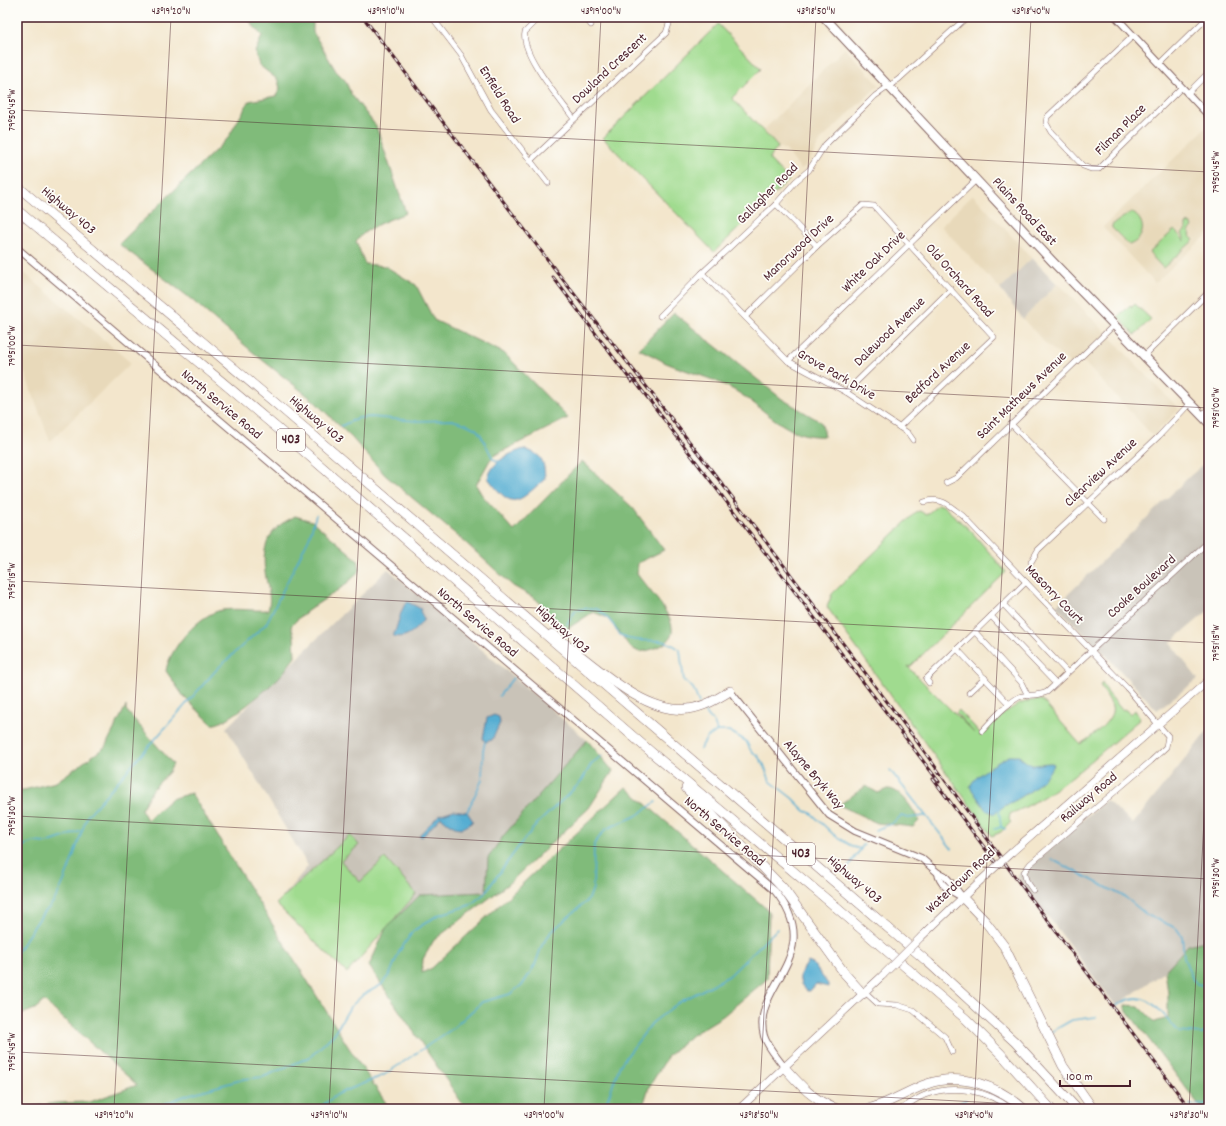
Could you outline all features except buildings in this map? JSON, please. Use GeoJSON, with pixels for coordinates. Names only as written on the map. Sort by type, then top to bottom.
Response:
{"type":"FeatureCollection","features":[{"type":"Feature","properties":{"kind":"highway","name":"Highway 403"},"geometry":{"type":"LineString","coordinates":[[17,186],[516,609],[974,1003],[1015,1042],[1077,1109]]}},
{"type":"Feature","properties":{"kind":"highway","name":"403"},"geometry":{"type":"LineString","coordinates":[[17,210],[277,428],[651,752],[966,1019],[1001,1054],[1051,1109]]}},
{"type":"Feature","properties":{"kind":"highway"},"geometry":{"type":"LineString","coordinates":[[516,609],[640,697],[667,708],[683,709],[700,706],[730,691]]}},
{"type":"Feature","properties":{"kind":"highway"},"geometry":{"type":"LineString","coordinates":[[651,752],[783,888],[845,974],[864,993]]}},
{"type":"Feature","properties":{"kind":"highway"},"geometry":{"type":"LineString","coordinates":[[962,897],[985,921],[1004,946],[1063,1066],[1093,1109]]}},
{"type":"Feature","properties":{"kind":"highway"},"geometry":{"type":"LineString","coordinates":[[784,1066],[808,1093],[821,1102],[838,1109]]}},
{"type":"Feature","properties":{"kind":"highway"},"geometry":{"type":"LineString","coordinates":[[868,1109],[929,1084],[960,1080],[993,1088],[1007,1096],[1024,1109]]}},
{"type":"Feature","properties":{"kind":"main road","name":"Plains Road East"},"geometry":{"type":"LineString","coordinates":[[824,17],[937,136],[976,180],[1209,423]]}},
{"type":"Feature","properties":{"kind":"main road","name":"Waterdown Road"},"geometry":{"type":"LineString","coordinates":[[739,1109],[883,975],[962,897],[1070,800],[1209,680]]}},
{"type":"Feature","properties":{"kind":"street","name":"Enfield Road"},"geometry":{"type":"LineString","coordinates":[[432,17],[461,55],[491,110],[548,184]]}},
{"type":"Feature","properties":{"kind":"street","name":"Dowland Crescent"},"geometry":{"type":"LineString","coordinates":[[540,17],[525,32],[526,46],[544,78],[574,119]]}},
{"type":"Feature","properties":{"kind":"street"},"geometry":{"type":"LineString","coordinates":[[585,17],[591,25]]}},
{"type":"Feature","properties":{"kind":"street","name":"Dowland Crescent"},"geometry":{"type":"LineString","coordinates":[[530,161],[666,33],[669,24],[667,17]]}},
{"type":"Feature","properties":{"kind":"street","name":"Gallagher Road"},"geometry":{"type":"LineString","coordinates":[[660,316],[702,273],[776,204],[796,181],[809,170],[825,145],[875,96],[889,87],[967,17]]}},
{"type":"Feature","properties":{"kind":"street"},"geometry":{"type":"LineString","coordinates":[[1116,17],[1209,116]]}},
{"type":"Feature","properties":{"kind":"street"},"geometry":{"type":"LineString","coordinates":[[1160,64],[1208,17]]}},
{"type":"Feature","properties":{"kind":"street","name":"Filman Place"},"geometry":{"type":"LineString","coordinates":[[1133,36],[1046,117],[1046,124],[1051,132],[1082,166],[1091,169],[1099,168],[1182,87]]}},
{"type":"Feature","properties":{"kind":"street"},"geometry":{"type":"LineString","coordinates":[[1187,94],[1209,72]]}},
{"type":"Feature","properties":{"kind":"street","name":"White Oak Drive"},"geometry":{"type":"LineString","coordinates":[[788,361],[976,180]]}},
{"type":"Feature","properties":{"kind":"street"},"geometry":{"type":"LineString","coordinates":[[776,204],[817,246]]}},
{"type":"Feature","properties":{"kind":"street","name":"Manorwood Drive"},"geometry":{"type":"LineString","coordinates":[[745,317],[817,246],[863,206],[874,206]]}},
{"type":"Feature","properties":{"kind":"street","name":"Old Orchard Road"},"geometry":{"type":"LineString","coordinates":[[874,206],[994,337]]}},
{"type":"Feature","properties":{"kind":"street","name":"North Service Road"},"geometry":{"type":"LineString","coordinates":[[17,248],[775,891],[788,908],[794,938],[787,962],[767,1004],[763,1020],[763,1030],[771,1050],[784,1066]]}},
{"type":"Feature","properties":{"kind":"street","name":"Grove Park Drive"},"geometry":{"type":"LineString","coordinates":[[702,273],[788,361],[846,392],[899,427],[913,440]]}},
{"type":"Feature","properties":{"kind":"street","name":"Dalewood Avenue"},"geometry":{"type":"LineString","coordinates":[[846,392],[951,289]]}},
{"type":"Feature","properties":{"kind":"street"},"geometry":{"type":"LineString","coordinates":[[1144,356],[1209,292]]}},
{"type":"Feature","properties":{"kind":"street","name":"Saint Mathews Avenue"},"geometry":{"type":"LineString","coordinates":[[946,483],[956,478],[1114,325]]}},
{"type":"Feature","properties":{"kind":"street","name":"Bedford Avenue"},"geometry":{"type":"LineString","coordinates":[[899,427],[994,337]]}},
{"type":"Feature","properties":{"kind":"street","name":"Clearview Avenue"},"geometry":{"type":"LineString","coordinates":[[1031,562],[1038,550],[1087,502],[1159,436],[1190,403]]}},
{"type":"Feature","properties":{"kind":"street"},"geometry":{"type":"LineString","coordinates":[[1202,415],[1209,408]]}},
{"type":"Feature","properties":{"kind":"street"},"geometry":{"type":"LineString","coordinates":[[1011,424],[1104,519]]}},
{"type":"Feature","properties":{"kind":"street","name":"Masonry Court"},"geometry":{"type":"LineString","coordinates":[[924,502],[938,499],[944,501],[963,516],[1090,649],[1159,724]]}},
{"type":"Feature","properties":{"kind":"street","name":"Cooke Boulevard"},"geometry":{"type":"LineString","coordinates":[[1009,704],[1021,696],[1038,696],[1047,692],[1090,649],[1209,541]]}},
{"type":"Feature","properties":{"kind":"street"},"geometry":{"type":"LineString","coordinates":[[929,683],[926,679],[1026,582]]}},
{"type":"Feature","properties":{"kind":"street"},"geometry":{"type":"LineString","coordinates":[[1003,604],[1068,672]]}},
{"type":"Feature","properties":{"kind":"street"},"geometry":{"type":"LineString","coordinates":[[991,616],[1055,683]]}},
{"type":"Feature","properties":{"kind":"street"},"geometry":{"type":"LineString","coordinates":[[974,632],[1021,682],[1028,696]]}},
{"type":"Feature","properties":{"kind":"street"},"geometry":{"type":"LineString","coordinates":[[957,649],[1009,704],[982,731]]}},
{"type":"Feature","properties":{"kind":"street"},"geometry":{"type":"LineString","coordinates":[[969,693],[985,678]]}},
{"type":"Feature","properties":{"kind":"street","name":"Alayne Bryk Way"},"geometry":{"type":"LineString","coordinates":[[730,691],[822,808],[834,819],[854,831],[916,855],[938,873],[944,875],[962,897]]}},
{"type":"Feature","properties":{"kind":"street","name":"Railway Road"},"geometry":{"type":"LineString","coordinates":[[1033,890],[1026,880],[1024,872],[1030,864],[1166,747],[1168,736],[1159,724]]}},
{"type":"Feature","properties":{"kind":"street"},"geometry":{"type":"LineString","coordinates":[[864,993],[878,1004],[897,1005],[914,1010],[945,1037],[952,1052]]}},
{"type":"Feature","properties":{"kind":"street"},"geometry":{"type":"LineString","coordinates":[[901,1109],[931,1093],[963,1089],[1004,1103],[1011,1109]]}},
{"type":"Feature","properties":{"kind":"shaded area"},"geometry":{"type":"Polygon","coordinates":[[[845,48],[879,85],[821,140],[808,163],[801,170],[786,150],[778,147],[763,131],[845,48]]]}},
{"type":"Feature","properties":{"kind":"shaded area"},"geometry":{"type":"Polygon","coordinates":[[[1208,126],[1209,233],[1155,283],[1103,227],[1208,126]]]}},
{"type":"Feature","properties":{"kind":"shaded area"},"geometry":{"type":"Polygon","coordinates":[[[973,195],[1032,258],[1000,289],[941,226],[973,195]]]}},
{"type":"Feature","properties":{"kind":"shaded area"},"geometry":{"type":"Polygon","coordinates":[[[1032,258],[1057,284],[1023,319],[1000,289],[1032,258]]]}},
{"type":"Feature","properties":{"kind":"shaded area"},"geometry":{"type":"Polygon","coordinates":[[[17,267],[131,363],[50,441],[17,352],[17,267]]]}},
{"type":"Feature","properties":{"kind":"shaded area"},"geometry":{"type":"Polygon","coordinates":[[[1058,283],[1179,409],[1153,436],[1082,360],[1075,367],[1046,344],[1023,319],[1058,283]]]}},
{"type":"Feature","properties":{"kind":"shaded area"},"geometry":{"type":"Polygon","coordinates":[[[1209,460],[1209,610],[1170,643],[1198,679],[1157,710],[1101,650],[1056,606],[1190,476],[1209,460]]]}},
{"type":"Feature","properties":{"kind":"shaded area"},"geometry":{"type":"Polygon","coordinates":[[[388,569],[587,740],[504,835],[488,858],[486,892],[461,894],[390,924],[342,968],[279,901],[308,866],[226,728],[388,569]]]}},
{"type":"Feature","properties":{"kind":"shaded area"},"geometry":{"type":"Polygon","coordinates":[[[1209,729],[1209,940],[1188,945],[1165,971],[1116,1006],[1017,876],[1106,800],[1133,824],[1209,729]]]}},
{"type":"Feature","properties":{"kind":"green space"},"geometry":{"type":"Polygon","coordinates":[[[246,17],[313,17],[313,32],[336,71],[345,80],[351,94],[376,126],[406,213],[373,227],[366,231],[356,241],[365,264],[385,266],[416,285],[434,320],[504,353],[568,418],[495,455],[490,460],[476,485],[482,495],[514,531],[582,461],[633,508],[664,550],[638,563],[637,574],[664,608],[670,620],[672,630],[669,640],[658,647],[639,652],[630,647],[608,618],[593,612],[564,631],[536,599],[513,586],[466,543],[385,475],[352,438],[313,400],[261,359],[186,295],[119,244],[228,138],[249,101],[276,96],[280,89],[278,80],[259,65],[255,52],[262,36],[246,17]]]}},
{"type":"Feature","properties":{"kind":"green space"},"geometry":{"type":"Polygon","coordinates":[[[718,24],[761,69],[732,98],[778,147],[769,159],[789,180],[714,252],[603,138],[718,24]]]}},
{"type":"Feature","properties":{"kind":"green space"},"geometry":{"type":"Polygon","coordinates":[[[1131,212],[1140,220],[1142,229],[1139,238],[1129,245],[1112,228],[1112,225],[1131,212]]]}},
{"type":"Feature","properties":{"kind":"green space"},"geometry":{"type":"Polygon","coordinates":[[[1190,223],[1193,227],[1189,231],[1190,236],[1194,240],[1163,268],[1149,253],[1174,230],[1185,241],[1182,233],[1186,229],[1186,224],[1190,223]]]}},
{"type":"Feature","properties":{"kind":"green space"},"geometry":{"type":"Polygon","coordinates":[[[1135,304],[1151,319],[1135,335],[1118,317],[1130,305],[1132,307],[1135,304]]]}},
{"type":"Feature","properties":{"kind":"green space"},"geometry":{"type":"Polygon","coordinates":[[[674,313],[782,399],[821,422],[825,436],[811,436],[798,433],[787,428],[734,390],[666,363],[639,349],[674,313]]]}},
{"type":"Feature","properties":{"kind":"green space"},"geometry":{"type":"Polygon","coordinates":[[[938,505],[942,505],[971,531],[1006,572],[910,667],[908,666],[911,670],[975,734],[956,713],[959,710],[981,734],[979,736],[1007,711],[1015,706],[1042,700],[1080,744],[1106,723],[1112,712],[1110,702],[1100,685],[1102,682],[1108,693],[1122,710],[1124,709],[1131,714],[1135,710],[1140,719],[1078,772],[1044,796],[1010,814],[1009,820],[1011,822],[1001,832],[992,836],[827,607],[832,594],[916,512],[920,511],[926,515],[938,505]]]}},
{"type":"Feature","properties":{"kind":"green space"},"geometry":{"type":"Polygon","coordinates":[[[295,516],[312,521],[358,560],[360,570],[344,586],[308,611],[291,626],[294,636],[295,657],[285,671],[253,701],[234,715],[225,720],[212,724],[184,697],[166,671],[168,662],[186,634],[204,618],[213,613],[228,609],[268,610],[269,596],[264,554],[268,540],[279,526],[295,516]]]}},
{"type":"Feature","properties":{"kind":"green space"},"geometry":{"type":"Polygon","coordinates":[[[126,706],[126,710],[173,764],[169,772],[153,789],[141,809],[147,820],[171,799],[191,793],[349,1048],[390,1109],[17,1109],[55,1103],[90,1102],[137,1085],[44,1001],[35,1009],[17,1016],[17,790],[24,790],[56,782],[105,747],[126,706]]]}},
{"type":"Feature","properties":{"kind":"green space"},"geometry":{"type":"Polygon","coordinates":[[[587,740],[613,771],[589,808],[508,884],[434,940],[423,959],[422,973],[432,968],[626,787],[769,911],[767,979],[723,1016],[692,1035],[668,1056],[649,1087],[642,1109],[466,1109],[369,966],[386,928],[420,895],[486,892],[488,858],[504,835],[587,740]]]}},
{"type":"Feature","properties":{"kind":"green space"},"geometry":{"type":"Polygon","coordinates":[[[866,786],[878,793],[887,789],[897,792],[906,801],[919,821],[913,827],[877,823],[839,805],[866,786]]]}},
{"type":"Feature","properties":{"kind":"green space"},"geometry":{"type":"Polygon","coordinates":[[[350,835],[359,845],[341,861],[360,882],[385,858],[416,894],[347,973],[276,904],[350,835]]]}},
{"type":"Feature","properties":{"kind":"green space"},"geometry":{"type":"Polygon","coordinates":[[[1209,940],[1209,1109],[1202,1109],[1125,1008],[1125,1005],[1139,1006],[1155,1022],[1168,1018],[1168,993],[1165,971],[1188,945],[1209,940]]]}},
{"type":"Feature","properties":{"kind":"water"},"geometry":{"type":"Polygon","coordinates":[[[524,449],[539,456],[543,463],[545,479],[528,494],[515,500],[510,500],[496,489],[488,478],[493,467],[497,463],[507,456],[524,449]]]}},
{"type":"Feature","properties":{"kind":"water"},"geometry":{"type":"Polygon","coordinates":[[[408,602],[421,609],[420,611],[424,619],[411,633],[398,637],[393,636],[403,607],[408,602]]]}},
{"type":"Feature","properties":{"kind":"water"},"geometry":{"type":"Polygon","coordinates":[[[494,715],[499,717],[500,723],[492,740],[485,742],[483,738],[487,718],[494,715]]]}},
{"type":"Feature","properties":{"kind":"water"},"geometry":{"type":"Polygon","coordinates":[[[1009,756],[1019,756],[1032,765],[1046,763],[1054,764],[1041,782],[1034,788],[995,814],[986,810],[970,787],[972,782],[981,774],[1009,756]]]}},
{"type":"Feature","properties":{"kind":"water"},"geometry":{"type":"Polygon","coordinates":[[[454,810],[467,812],[473,821],[469,825],[460,828],[452,826],[441,817],[422,837],[419,835],[439,815],[454,810]]]}},
{"type":"Feature","properties":{"kind":"water"},"geometry":{"type":"Polygon","coordinates":[[[808,962],[813,964],[828,984],[828,987],[816,984],[810,991],[807,991],[803,987],[800,977],[808,962]]]}},
{"type":"Feature","properties":{"kind":"waterway"},"geometry":{"type":"LineString","coordinates":[[341,426],[358,418],[371,417],[416,421],[452,420],[476,429],[481,435],[493,459],[500,462]]}},
{"type":"Feature","properties":{"kind":"waterway"},"geometry":{"type":"LineString","coordinates":[[17,952],[57,895],[69,868],[88,815],[218,668],[266,624],[309,538],[316,515]]}},
{"type":"Feature","properties":{"kind":"waterway"},"geometry":{"type":"LineString","coordinates":[[567,624],[576,610],[594,608],[602,612],[622,636],[637,640],[665,642],[672,645],[680,650],[684,681],[693,688],[699,703]]}},
{"type":"Feature","properties":{"kind":"waterway"},"geometry":{"type":"LineString","coordinates":[[499,696],[513,678]]}},
{"type":"Feature","properties":{"kind":"waterway"},"geometry":{"type":"LineString","coordinates":[[703,709],[714,723],[717,731]]}},
{"type":"Feature","properties":{"kind":"waterway"},"geometry":{"type":"LineString","coordinates":[[700,749],[707,738],[717,731],[729,731],[746,741],[751,751],[757,755],[764,765],[770,781],[792,798],[805,811],[811,813],[834,835],[853,847],[861,849]]}},
{"type":"Feature","properties":{"kind":"waterway"},"geometry":{"type":"LineString","coordinates":[[467,812],[482,780],[483,751],[485,742]]}},
{"type":"Feature","properties":{"kind":"waterway"},"geometry":{"type":"LineString","coordinates":[[152,1109],[187,1095],[244,1079],[263,1077],[310,1057],[334,1034],[350,1007],[363,995],[381,985],[390,974],[399,952],[413,931],[438,915],[470,905],[484,894],[537,824],[581,782],[592,763],[603,755]]}},
{"type":"Feature","properties":{"kind":"waterway"},"geometry":{"type":"LineString","coordinates":[[890,770],[952,849]]}},
{"type":"Feature","properties":{"kind":"waterway"},"geometry":{"type":"LineString","coordinates":[[317,1109],[338,1094],[384,1075],[452,1029],[482,1002],[510,994],[523,984],[535,965],[542,945],[551,932],[589,899],[593,888],[594,844],[606,829],[636,816],[656,802]]}},
{"type":"Feature","properties":{"kind":"waterway"},"geometry":{"type":"LineString","coordinates":[[999,809],[1001,827]]}},
{"type":"Feature","properties":{"kind":"waterway"},"geometry":{"type":"LineString","coordinates":[[875,830],[891,824],[901,816],[908,818],[925,816]]}},
{"type":"Feature","properties":{"kind":"waterway"},"geometry":{"type":"LineString","coordinates":[[995,829],[1001,827],[1005,829]]}},
{"type":"Feature","properties":{"kind":"waterway"},"geometry":{"type":"LineString","coordinates":[[17,848],[34,842],[47,843],[81,831]]}},
{"type":"Feature","properties":{"kind":"waterway"},"geometry":{"type":"LineString","coordinates":[[845,872],[864,844]]}},
{"type":"Feature","properties":{"kind":"waterway"},"geometry":{"type":"LineString","coordinates":[[1051,859],[1125,897],[1147,915],[1176,928],[1182,936],[1184,958],[1193,980],[1197,984],[1209,986]]}},
{"type":"Feature","properties":{"kind":"waterway"},"geometry":{"type":"LineString","coordinates":[[604,1109],[620,1065],[652,1023],[678,1003],[729,976],[777,929]]}},
{"type":"Feature","properties":{"kind":"waterway"},"geometry":{"type":"LineString","coordinates":[[1115,1007],[1135,998],[1143,999],[1158,1008],[1179,1032],[1202,1034],[1209,1031]]}},
{"type":"Feature","properties":{"kind":"waterway"},"geometry":{"type":"LineString","coordinates":[[1051,1032],[1072,1020],[1096,1017]]}},
{"type":"Feature","properties":{"kind":"waterway"},"geometry":{"type":"LineString","coordinates":[[945,1109],[966,1100]]}},
{"type":"Feature","properties":{"kind":"waterway"},"geometry":{"type":"LineString","coordinates":[[1190,1105],[1209,1105]]}},
{"type":"Feature","properties":{"kind":"railway"},"geometry":{"type":"LineString","coordinates":[[363,17],[557,272],[720,481],[913,736],[1015,877],[1190,1109]]}},
{"type":"Feature","properties":{"kind":"railway"},"geometry":{"type":"LineString","coordinates":[[553,277],[632,382]]}},
{"type":"Feature","properties":{"kind":"railway"},"geometry":{"type":"LineString","coordinates":[[631,376],[939,782]]}},
{"type":"Feature","properties":{"kind":"railway"},"geometry":{"type":"LineString","coordinates":[[933,779],[999,867]]}}]}
